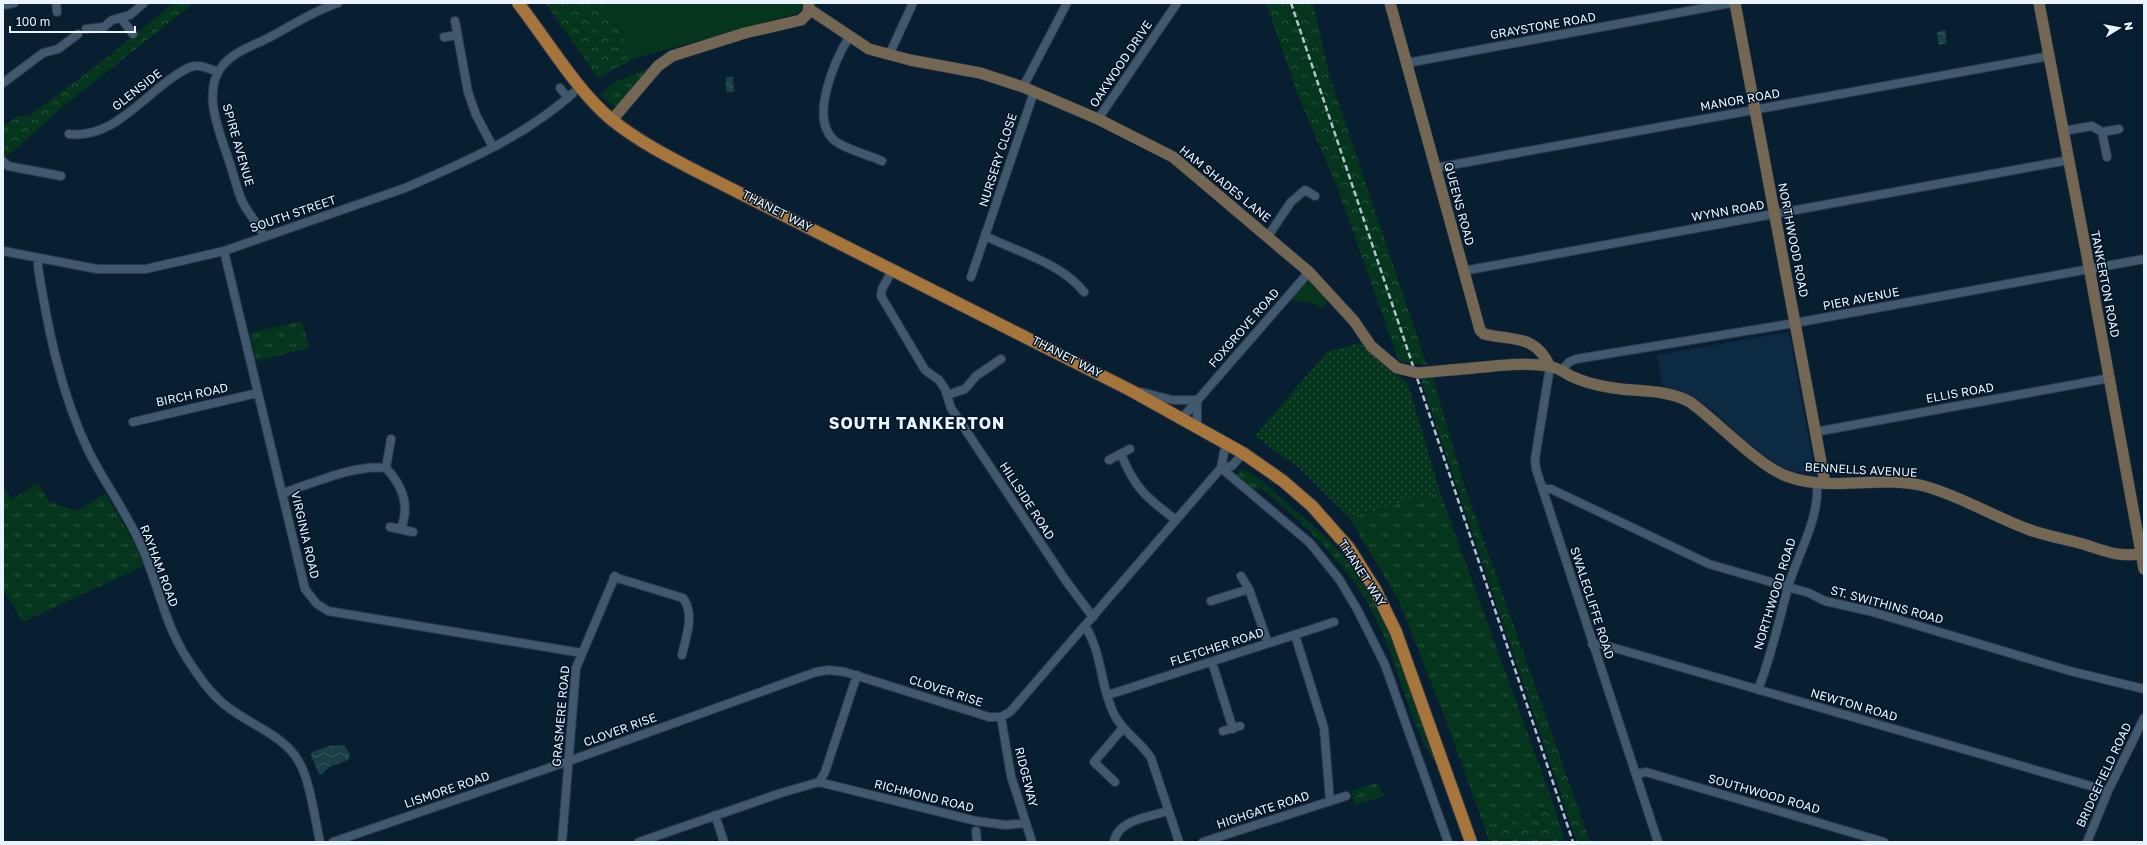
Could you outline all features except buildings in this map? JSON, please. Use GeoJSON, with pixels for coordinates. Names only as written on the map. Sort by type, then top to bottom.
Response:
{"type":"FeatureCollection","features":[{"type":"Feature","properties":{"kind":"main road","name":"THANET WAY"},"geometry":{"type":"LineString","coordinates":[[518,3],[580,85],[612,120],[645,143],[1130,390],[1197,426],[1243,453],[1283,481],[1312,506],[1349,548],[1375,589],[1396,632],[1471,842]]}},
{"type":"Feature","properties":{"kind":"street"},"geometry":{"type":"LineString","coordinates":[[3,5],[14,3]]}},
{"type":"Feature","properties":{"kind":"street"},"geometry":{"type":"LineString","coordinates":[[86,29],[102,28],[112,20],[130,15],[144,3]]}},
{"type":"Feature","properties":{"kind":"street"},"geometry":{"type":"LineString","coordinates":[[218,72],[224,63],[233,56],[311,13],[338,3]]}},
{"type":"Feature","properties":{"kind":"street"},"geometry":{"type":"LineString","coordinates":[[889,56],[913,3]]}},
{"type":"Feature","properties":{"kind":"street"},"geometry":{"type":"LineString","coordinates":[[1023,86],[1067,3]]}},
{"type":"Feature","properties":{"kind":"street","name":"OAKWOOD DRIVE"},"geometry":{"type":"LineString","coordinates":[[1098,119],[1178,3]]}},
{"type":"Feature","properties":{"kind":"street","name":"QUEENS ROAD"},"geometry":{"type":"LineString","coordinates":[[1390,3],[1480,330],[1484,334],[1532,343],[1541,350],[1550,367]]}},
{"type":"Feature","properties":{"kind":"street","name":"GRAYSTONE ROAD"},"geometry":{"type":"LineString","coordinates":[[1407,63],[1731,3]]}},
{"type":"Feature","properties":{"kind":"street","name":"NORTHWOOD ROAD"},"geometry":{"type":"LineString","coordinates":[[1735,3],[1815,432],[1821,483],[1813,517],[1788,587],[1779,628],[1758,690]]}},
{"type":"Feature","properties":{"kind":"street","name":"TANKERTON ROAD"},"geometry":{"type":"LineString","coordinates":[[2039,3],[2090,269],[2143,561]]}},
{"type":"Feature","properties":{"kind":"street"},"geometry":{"type":"LineString","coordinates":[[612,120],[658,66],[672,56],[745,32],[801,20],[809,6]]}},
{"type":"Feature","properties":{"kind":"street","name":"HAM SHADES LANE"},"geometry":{"type":"LineString","coordinates":[[809,6],[849,37],[869,49],[889,56],[980,73],[1023,86],[1098,119],[1173,157],[1309,272],[1354,321],[1371,346],[1397,368],[1418,373],[1526,366],[1550,367]]}},
{"type":"Feature","properties":{"kind":"street"},"geometry":{"type":"LineString","coordinates":[[121,18],[133,34]]}},
{"type":"Feature","properties":{"kind":"street"},"geometry":{"type":"LineString","coordinates":[[455,21],[468,92],[476,115],[493,147]]}},
{"type":"Feature","properties":{"kind":"street"},"geometry":{"type":"LineString","coordinates":[[3,82],[43,53],[58,49],[78,34]]}},
{"type":"Feature","properties":{"kind":"street"},"geometry":{"type":"LineString","coordinates":[[444,37],[457,35]]}},
{"type":"Feature","properties":{"kind":"street"},"geometry":{"type":"LineString","coordinates":[[849,37],[838,56],[823,109],[825,126],[830,135],[838,143],[882,161]]}},
{"type":"Feature","properties":{"kind":"street","name":"MANOR ROAD"},"geometry":{"type":"LineString","coordinates":[[1435,168],[2049,56]]}},
{"type":"Feature","properties":{"kind":"street","name":"GLENSIDE"},"geometry":{"type":"LineString","coordinates":[[69,134],[82,136],[104,129],[118,120],[153,91],[187,69],[200,66],[218,72]]}},
{"type":"Feature","properties":{"kind":"street","name":"SPIRE AVENUE"},"geometry":{"type":"LineString","coordinates":[[218,72],[213,97],[218,125],[242,200],[250,216],[261,228],[264,237]]}},
{"type":"Feature","properties":{"kind":"street","name":"SOUTH STREET"},"geometry":{"type":"LineString","coordinates":[[3,251],[90,268],[123,270],[146,269],[224,251],[405,188],[493,147],[538,122],[570,95],[560,88]]}},
{"type":"Feature","properties":{"kind":"street","name":"NURSERY CLOSE"},"geometry":{"type":"LineString","coordinates":[[971,277],[1034,92]]}},
{"type":"Feature","properties":{"kind":"street"},"geometry":{"type":"LineString","coordinates":[[2063,131],[2092,126],[2102,132],[2119,129]]}},
{"type":"Feature","properties":{"kind":"street"},"geometry":{"type":"LineString","coordinates":[[2102,132],[2107,157]]}},
{"type":"Feature","properties":{"kind":"street","name":"WYNN ROAD"},"geometry":{"type":"LineString","coordinates":[[1463,271],[2069,160]]}},
{"type":"Feature","properties":{"kind":"street"},"geometry":{"type":"LineString","coordinates":[[3,161],[8,166],[61,176]]}},
{"type":"Feature","properties":{"kind":"street"},"geometry":{"type":"LineString","coordinates":[[1268,236],[1291,202],[1305,190],[1315,196]]}},
{"type":"Feature","properties":{"kind":"street"},"geometry":{"type":"LineString","coordinates":[[985,236],[1054,266],[1076,281],[1084,292]]}},
{"type":"Feature","properties":{"kind":"street","name":"VIRGINIA ROAD"},"geometry":{"type":"LineString","coordinates":[[224,251],[305,589],[317,604],[328,611],[582,653]]}},
{"type":"Feature","properties":{"kind":"street","name":"RAYHAM ROAD"},"geometry":{"type":"LineString","coordinates":[[38,258],[40,280],[50,336],[74,417],[90,453],[140,542],[172,633],[201,678],[216,696],[228,707],[280,741],[299,762],[304,774],[320,842]]}},
{"type":"Feature","properties":{"kind":"street","name":"PIER AVENUE"},"geometry":{"type":"LineString","coordinates":[[1562,370],[1569,362],[1576,359],[1795,323],[2144,258]]}},
{"type":"Feature","properties":{"kind":"street","name":"HILLSIDE ROAD"},"geometry":{"type":"LineString","coordinates":[[893,269],[882,289],[881,296],[925,370],[939,380],[947,395],[951,408],[1066,582],[1093,617]]}},
{"type":"Feature","properties":{"kind":"street","name":"FOXGROVE ROAD"},"geometry":{"type":"LineString","coordinates":[[1182,418],[1309,272]]}},
{"type":"Feature","properties":{"kind":"street"},"geometry":{"type":"LineString","coordinates":[[947,395],[965,389],[976,376],[1001,359]]}},
{"type":"Feature","properties":{"kind":"street","name":"BENNELLS AVENUE"},"geometry":{"type":"LineString","coordinates":[[1550,367],[1562,370],[1572,376],[1612,388],[1663,392],[1680,397],[1706,414],[1776,470],[1788,477],[1821,483],[1888,482],[1924,486],[1979,507],[2030,530],[2111,554],[2143,561]]}},
{"type":"Feature","properties":{"kind":"street","name":"SWALECLIFFE ROAD"},"geometry":{"type":"LineString","coordinates":[[1550,367],[1535,458],[1536,468],[1592,644],[1658,842]]}},
{"type":"Feature","properties":{"kind":"street","name":"ELLIS ROAD"},"geometry":{"type":"LineString","coordinates":[[1815,432],[2110,378]]}},
{"type":"Feature","properties":{"kind":"street"},"geometry":{"type":"LineString","coordinates":[[1130,390],[1172,400],[1197,400],[1197,426]]}},
{"type":"Feature","properties":{"kind":"street","name":"BIRCH ROAD"},"geometry":{"type":"LineString","coordinates":[[133,422],[258,393]]}},
{"type":"Feature","properties":{"kind":"street"},"geometry":{"type":"LineString","coordinates":[[386,468],[391,439]]}},
{"type":"Feature","properties":{"kind":"street"},"geometry":{"type":"LineString","coordinates":[[1001,717],[1010,712],[1086,626],[1221,468],[1226,442]]}},
{"type":"Feature","properties":{"kind":"street"},"geometry":{"type":"LineString","coordinates":[[1109,460],[1130,449]]}},
{"type":"Feature","properties":{"kind":"street"},"geometry":{"type":"LineString","coordinates":[[1221,468],[1232,466],[1243,453]]}},
{"type":"Feature","properties":{"kind":"street"},"geometry":{"type":"LineString","coordinates":[[1121,454],[1134,480],[1145,496],[1176,520]]}},
{"type":"Feature","properties":{"kind":"street"},"geometry":{"type":"LineString","coordinates":[[283,494],[347,473],[374,467],[386,468],[400,486],[405,499],[405,512],[401,529]]}},
{"type":"Feature","properties":{"kind":"street"},"geometry":{"type":"LineString","coordinates":[[1221,468],[1310,543],[1339,579],[1354,603],[1385,665],[1448,842]]}},
{"type":"Feature","properties":{"kind":"street","name":"ST. SWITHINS ROAD"},"geometry":{"type":"LineString","coordinates":[[1543,489],[1551,489],[1709,564],[1809,593],[1825,601],[1869,611],[2070,670],[2144,689]]}},
{"type":"Feature","properties":{"kind":"street"},"geometry":{"type":"LineString","coordinates":[[390,528],[413,532]]}},
{"type":"Feature","properties":{"kind":"street"},"geometry":{"type":"LineString","coordinates":[[1242,576],[1249,589],[1268,643]]}},
{"type":"Feature","properties":{"kind":"street","name":"GRASMERE ROAD"},"geometry":{"type":"LineString","coordinates":[[562,842],[576,668],[615,577],[683,598],[689,611],[688,625],[682,655]]}},
{"type":"Feature","properties":{"kind":"street"},"geometry":{"type":"LineString","coordinates":[[1211,601],[1249,589]]}},
{"type":"Feature","properties":{"kind":"street","name":"FLETCHER ROAD"},"geometry":{"type":"LineString","coordinates":[[1108,695],[1334,622]]}},
{"type":"Feature","properties":{"kind":"street"},"geometry":{"type":"LineString","coordinates":[[1086,626],[1097,649],[1114,716],[1123,728],[1147,751],[1151,758],[1179,842]]}},
{"type":"Feature","properties":{"kind":"street"},"geometry":{"type":"LineString","coordinates":[[1295,635],[1324,728],[1330,801]]}},
{"type":"Feature","properties":{"kind":"street","name":"NEWTON ROAD"},"geometry":{"type":"LineString","coordinates":[[1592,644],[1601,644],[2108,791]]}},
{"type":"Feature","properties":{"kind":"street"},"geometry":{"type":"LineString","coordinates":[[1212,662],[1237,727],[1223,731]]}},
{"type":"Feature","properties":{"kind":"street","name":"CLOVER RISE"},"geometry":{"type":"LineString","coordinates":[[569,761],[816,672],[829,670],[857,675],[989,717],[1001,717]]}},
{"type":"Feature","properties":{"kind":"street"},"geometry":{"type":"LineString","coordinates":[[638,842],[715,815],[819,782],[825,772],[857,675]]}},
{"type":"Feature","properties":{"kind":"street","name":"RIDGEWAY"},"geometry":{"type":"LineString","coordinates":[[1001,717],[1011,776],[1032,842]]}},
{"type":"Feature","properties":{"kind":"street","name":"BRIDGEFIELD ROAD"},"geometry":{"type":"LineString","coordinates":[[2087,842],[2108,791],[2144,718]]}},
{"type":"Feature","properties":{"kind":"street"},"geometry":{"type":"LineString","coordinates":[[1115,782],[1094,762],[1123,728]]}},
{"type":"Feature","properties":{"kind":"street","name":"LISMORE ROAD"},"geometry":{"type":"LineString","coordinates":[[333,842],[569,761]]}},
{"type":"Feature","properties":{"kind":"street","name":"SOUTHWOOD ROAD"},"geometry":{"type":"LineString","coordinates":[[1636,774],[1646,772],[1884,842]]}},
{"type":"Feature","properties":{"kind":"street","name":"RICHMOND ROAD"},"geometry":{"type":"LineString","coordinates":[[819,782],[976,822],[1005,825],[1026,823]]}},
{"type":"Feature","properties":{"kind":"street","name":"HIGHGATE ROAD"},"geometry":{"type":"LineString","coordinates":[[1203,842],[1346,796]]}},
{"type":"Feature","properties":{"kind":"street"},"geometry":{"type":"LineString","coordinates":[[1114,842],[1120,830],[1128,823],[1168,811]]}},
{"type":"Feature","properties":{"kind":"street"},"geometry":{"type":"LineString","coordinates":[[715,815],[724,842]]}},
{"type":"Feature","properties":{"kind":"street"},"geometry":{"type":"LineString","coordinates":[[976,831],[977,842]]}},
{"type":"Feature","properties":{"kind":"shaded area"},"geometry":{"type":"Polygon","coordinates":[[[1789,332],[1815,474],[1801,473],[1784,468],[1746,442],[1701,402],[1684,393],[1662,385],[1657,355],[1789,332]]]}},
{"type":"Feature","properties":{"kind":"green space"},"geometry":{"type":"Polygon","coordinates":[[[173,3],[194,3],[67,103],[10,154],[4,157],[3,127],[20,115],[29,116],[104,60],[173,3]]]}},
{"type":"Feature","properties":{"kind":"green space"},"geometry":{"type":"Polygon","coordinates":[[[545,3],[605,3],[635,58],[598,78],[545,3]]]}},
{"type":"Feature","properties":{"kind":"green space"},"geometry":{"type":"Polygon","coordinates":[[[605,3],[804,3],[804,6],[798,13],[635,58],[605,3]]]}},
{"type":"Feature","properties":{"kind":"green space"},"geometry":{"type":"Polygon","coordinates":[[[1266,3],[1313,3],[1330,77],[1427,365],[1399,361],[1337,187],[1298,95],[1266,3]]]}},
{"type":"Feature","properties":{"kind":"green space"},"geometry":{"type":"Polygon","coordinates":[[[666,60],[620,111],[600,95],[613,83],[666,60]]]}},
{"type":"Feature","properties":{"kind":"green space"},"geometry":{"type":"Polygon","coordinates":[[[1307,280],[1311,281],[1328,298],[1323,308],[1309,302],[1290,301],[1307,280]]]}},
{"type":"Feature","properties":{"kind":"green space"},"geometry":{"type":"Polygon","coordinates":[[[302,321],[310,348],[256,361],[250,333],[302,321]]]}},
{"type":"Feature","properties":{"kind":"green space"},"geometry":{"type":"Polygon","coordinates":[[[1359,343],[1408,384],[1440,492],[1349,517],[1299,468],[1255,436],[1327,352],[1359,343]]]}},
{"type":"Feature","properties":{"kind":"green space"},"geometry":{"type":"Polygon","coordinates":[[[1432,375],[1464,484],[1590,842],[1577,842],[1420,376],[1432,375]]]}},
{"type":"Feature","properties":{"kind":"green space"},"geometry":{"type":"Polygon","coordinates":[[[1239,470],[1250,473],[1262,481],[1312,524],[1339,551],[1357,574],[1373,600],[1386,627],[1440,771],[1418,731],[1390,651],[1369,605],[1343,568],[1328,550],[1261,488],[1254,490],[1237,475],[1239,470]]]}},
{"type":"Feature","properties":{"kind":"green space"},"geometry":{"type":"Polygon","coordinates":[[[38,483],[49,502],[77,511],[105,493],[134,543],[143,566],[23,622],[3,589],[3,485],[12,499],[38,483]]]}},
{"type":"Feature","properties":{"kind":"green space"},"geometry":{"type":"Polygon","coordinates":[[[1440,492],[1554,806],[1486,831],[1445,718],[1399,601],[1349,517],[1440,492]]]}},
{"type":"Feature","properties":{"kind":"green space"},"geometry":{"type":"Polygon","coordinates":[[[1378,782],[1383,796],[1355,805],[1351,791],[1378,782]]]}},
{"type":"Feature","properties":{"kind":"green space"},"geometry":{"type":"Polygon","coordinates":[[[1554,806],[1565,842],[1489,842],[1486,831],[1554,806]]]}},
{"type":"Feature","properties":{"kind":"water"},"geometry":{"type":"Polygon","coordinates":[[[1945,30],[1947,43],[1939,45],[1937,32],[1945,30]]]}},
{"type":"Feature","properties":{"kind":"water"},"geometry":{"type":"Polygon","coordinates":[[[726,77],[733,77],[734,92],[726,92],[726,77]]]}},
{"type":"Feature","properties":{"kind":"water"},"geometry":{"type":"Polygon","coordinates":[[[344,745],[350,754],[348,760],[329,767],[322,774],[319,774],[311,755],[312,752],[329,746],[344,745]]]}},
{"type":"Feature","properties":{"kind":"railway"},"geometry":{"type":"LineString","coordinates":[[1291,3],[1573,842]]}},
{"type":"Feature","properties":{"kind":"district","name":"SOUTH TANKERTON"},"geometry":{"type":"Point","coordinates":[917,423]}}]}
